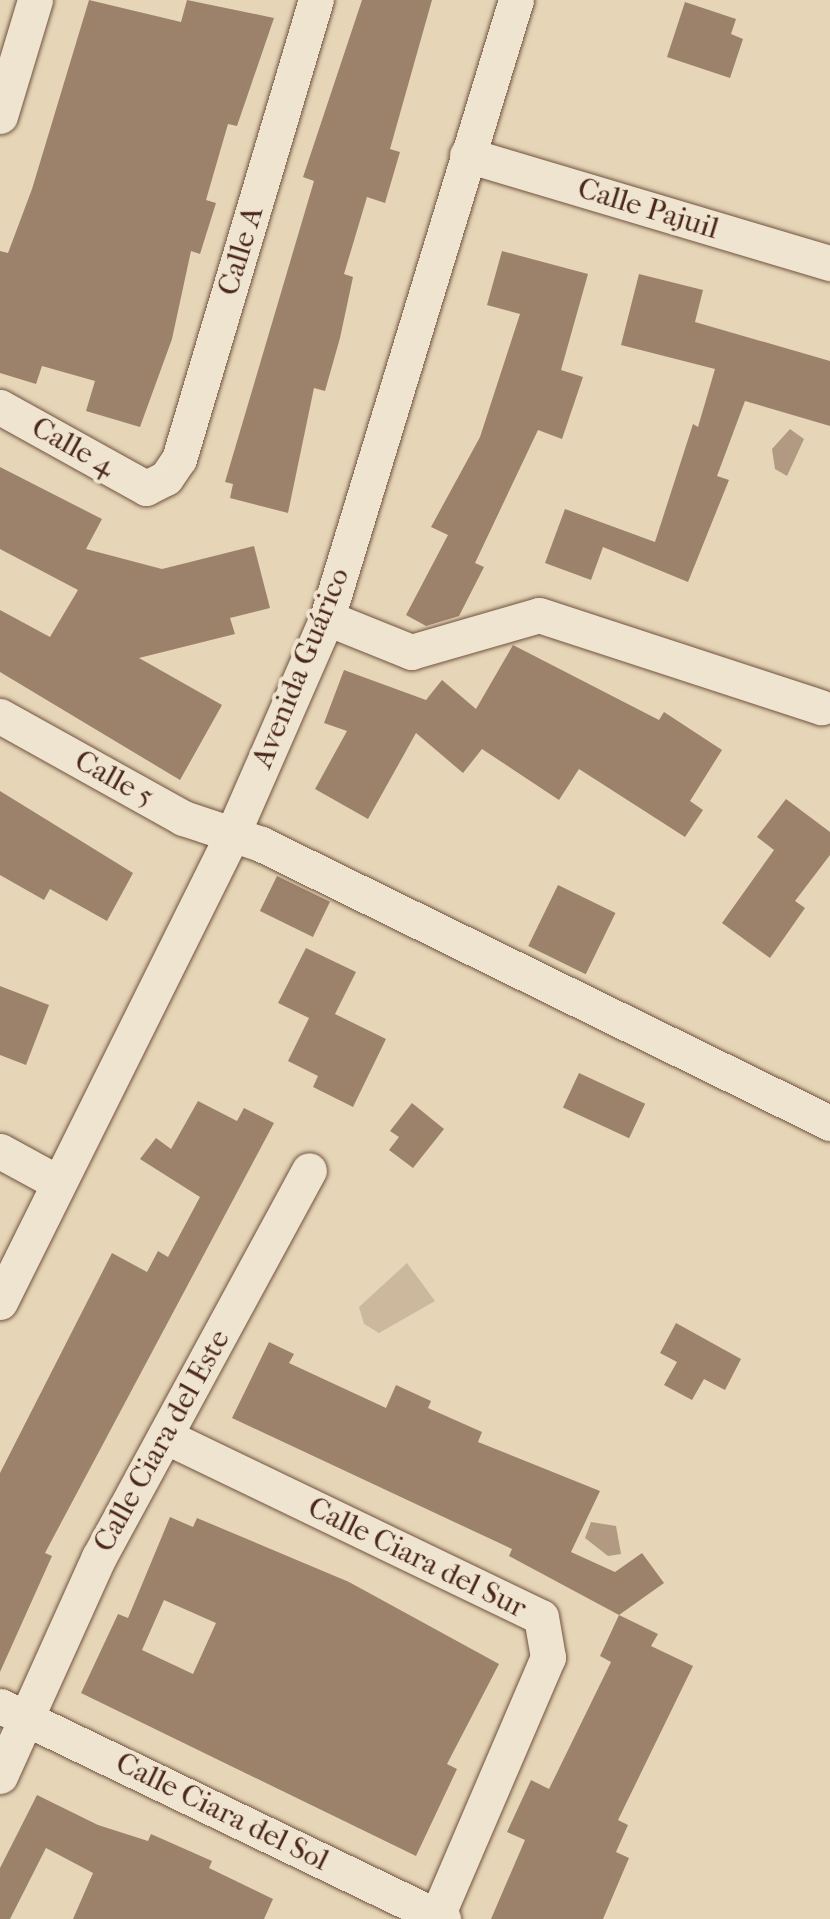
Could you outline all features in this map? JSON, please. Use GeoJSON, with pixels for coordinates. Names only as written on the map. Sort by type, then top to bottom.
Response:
{"type":"FeatureCollection","features":[{"type":"Feature","properties":{"kind":"street"},"geometry":{"type":"LineString","coordinates":[[0,116],[35,0]]}},
{"type":"Feature","properties":{"kind":"street","name":"Calle A"},"geometry":{"type":"LineString","coordinates":[[146,488],[179,459],[316,0]]}},
{"type":"Feature","properties":{"kind":"street","name":"Avenida Guárico"},"geometry":{"type":"LineString","coordinates":[[0,1302],[232,835],[326,618],[516,0]]}},
{"type":"Feature","properties":{"kind":"street","name":"Calle Pajuil"},"geometry":{"type":"LineString","coordinates":[[467,154],[830,263]]}},
{"type":"Feature","properties":{"kind":"street","name":"Calle 4"},"geometry":{"type":"LineString","coordinates":[[0,407],[146,488]]}},
{"type":"Feature","properties":{"kind":"street"},"geometry":{"type":"LineString","coordinates":[[326,618],[412,652],[539,614],[821,707]]}},
{"type":"Feature","properties":{"kind":"street","name":"Calle 5"},"geometry":{"type":"LineString","coordinates":[[0,716],[182,818],[232,835],[830,1123]]}},
{"type":"Feature","properties":{"kind":"street"},"geometry":{"type":"LineString","coordinates":[[0,1150],[57,1182]]}},
{"type":"Feature","properties":{"kind":"street","name":"Calle Ciara del Este"},"geometry":{"type":"LineString","coordinates":[[0,1776],[13,1712],[309,1170]]}},
{"type":"Feature","properties":{"kind":"street","name":"Calle Ciara del Sur"},"geometry":{"type":"LineString","coordinates":[[165,1436],[542,1617],[548,1657],[440,1918]]}},
{"type":"Feature","properties":{"kind":"street","name":"Calle Ciara del Sol"},"geometry":{"type":"LineString","coordinates":[[13,1712],[440,1918]]}},
{"type":"Feature","properties":{"kind":"shaded area"},"geometry":{"type":"Polygon","coordinates":[[[790,429],[804,439],[787,476],[775,469],[772,449],[790,429]]]}},
{"type":"Feature","properties":{"kind":"shaded area"},"geometry":{"type":"Polygon","coordinates":[[[407,1263],[435,1301],[379,1333],[364,1324],[359,1307],[407,1263]]]}},
{"type":"Feature","properties":{"kind":"shaded area"},"geometry":{"type":"Polygon","coordinates":[[[591,1522],[616,1526],[621,1554],[608,1556],[585,1538],[591,1522]]]}},
{"type":"Feature","properties":{"kind":"building"},"geometry":{"type":"Polygon","coordinates":[[[89,0],[181,22],[187,0],[274,18],[237,126],[228,124],[206,200],[216,203],[200,254],[191,251],[172,339],[140,427],[86,411],[95,381],[42,366],[36,384],[0,373],[0,251],[8,253],[32,189],[89,0]]]}},
{"type":"Feature","properties":{"kind":"building"},"geometry":{"type":"Polygon","coordinates":[[[362,0],[432,0],[390,149],[400,152],[385,203],[367,197],[344,274],[353,277],[340,338],[325,391],[314,388],[288,513],[230,498],[233,484],[225,482],[314,181],[303,177],[362,0]]]}},
{"type":"Feature","properties":{"kind":"building"},"geometry":{"type":"Polygon","coordinates":[[[685,2],[736,19],[731,34],[743,39],[730,78],[667,57],[685,2]]]}},
{"type":"Feature","properties":{"kind":"building"},"geometry":{"type":"Polygon","coordinates":[[[502,251],[588,274],[561,370],[583,377],[562,439],[538,430],[475,563],[484,567],[459,616],[426,626],[406,615],[448,535],[431,527],[480,437],[520,314],[487,305],[502,251]]]}},
{"type":"Feature","properties":{"kind":"building"},"geometry":{"type":"Polygon","coordinates":[[[639,274],[703,290],[695,322],[830,361],[830,426],[745,401],[717,476],[729,480],[688,582],[603,547],[591,580],[545,563],[565,509],[655,542],[693,424],[698,427],[715,369],[621,345],[639,274]]]}},
{"type":"Feature","properties":{"kind":"building"},"geometry":{"type":"Polygon","coordinates":[[[0,467],[102,519],[86,549],[162,569],[254,546],[270,608],[230,618],[235,634],[139,658],[222,705],[180,780],[0,672],[0,610],[50,637],[78,590],[0,549],[0,467]]]}},
{"type":"Feature","properties":{"kind":"building"},"geometry":{"type":"Polygon","coordinates":[[[513,645],[659,720],[664,712],[722,750],[690,801],[703,810],[685,837],[579,769],[559,800],[482,749],[463,773],[416,733],[368,819],[315,789],[347,731],[324,723],[344,670],[426,700],[442,680],[476,709],[513,645]]]}},
{"type":"Feature","properties":{"kind":"building"},"geometry":{"type":"Polygon","coordinates":[[[0,791],[133,873],[107,921],[50,889],[44,900],[0,875],[0,791]]]}},
{"type":"Feature","properties":{"kind":"building"},"geometry":{"type":"Polygon","coordinates":[[[786,799],[830,832],[830,855],[795,901],[805,908],[770,958],[722,923],[774,850],[757,837],[786,799]]]}},
{"type":"Feature","properties":{"kind":"building"},"geometry":{"type":"Polygon","coordinates":[[[277,876],[330,902],[313,937],[260,911],[277,876]]]}},
{"type":"Feature","properties":{"kind":"building"},"geometry":{"type":"Polygon","coordinates":[[[558,885],[616,913],[586,974],[528,946],[558,885]]]}},
{"type":"Feature","properties":{"kind":"building"},"geometry":{"type":"Polygon","coordinates":[[[306,948],[356,972],[335,1014],[386,1039],[353,1107],[313,1087],[318,1076],[288,1061],[309,1018],[278,1003],[306,948]]]}},
{"type":"Feature","properties":{"kind":"building"},"geometry":{"type":"Polygon","coordinates":[[[0,986],[49,1005],[26,1065],[0,1055],[0,986]]]}},
{"type":"Feature","properties":{"kind":"building"},"geometry":{"type":"Polygon","coordinates":[[[579,1073],[645,1104],[629,1138],[563,1107],[579,1073]]]}},
{"type":"Feature","properties":{"kind":"building"},"geometry":{"type":"Polygon","coordinates":[[[198,1101],[237,1121],[244,1108],[274,1123],[45,1553],[52,1556],[0,1672],[0,1473],[112,1253],[147,1272],[158,1251],[168,1257],[200,1197],[140,1159],[156,1138],[171,1149],[198,1101]]]}},
{"type":"Feature","properties":{"kind":"building"},"geometry":{"type":"Polygon","coordinates":[[[412,1103],[444,1129],[413,1168],[389,1150],[399,1137],[390,1131],[412,1103]]]}},
{"type":"Feature","properties":{"kind":"building"},"geometry":{"type":"Polygon","coordinates":[[[676,1323],[741,1359],[725,1390],[704,1379],[692,1400],[664,1385],[677,1362],[660,1353],[676,1323]]]}},
{"type":"Feature","properties":{"kind":"building"},"geometry":{"type":"Polygon","coordinates":[[[269,1342],[294,1354],[289,1363],[386,1408],[396,1385],[431,1401],[428,1408],[482,1432],[478,1442],[600,1491],[571,1552],[615,1572],[642,1553],[664,1583],[619,1615],[509,1556],[512,1549],[232,1418],[269,1342]]]}},
{"type":"Feature","properties":{"kind":"building"},"geometry":{"type":"Polygon","coordinates":[[[170,1517],[193,1527],[197,1518],[349,1582],[499,1664],[447,1764],[457,1769],[416,1856],[81,1693],[118,1614],[128,1618],[170,1517]],[[164,1600],[142,1650],[193,1674],[216,1623],[164,1600]]]}},
{"type":"Feature","properties":{"kind":"building"},"geometry":{"type":"Polygon","coordinates":[[[619,1615],[658,1634],[651,1646],[693,1666],[618,1820],[628,1825],[616,1852],[629,1858],[603,1919],[491,1919],[525,1840],[507,1832],[531,1780],[549,1789],[611,1662],[600,1656],[619,1615]]]}},
{"type":"Feature","properties":{"kind":"building"},"geometry":{"type":"Polygon","coordinates":[[[37,1795],[98,1825],[148,1841],[151,1834],[212,1861],[209,1868],[273,1899],[264,1919],[73,1919],[93,1873],[46,1848],[10,1919],[0,1919],[0,1868],[37,1795]]]}}]}
